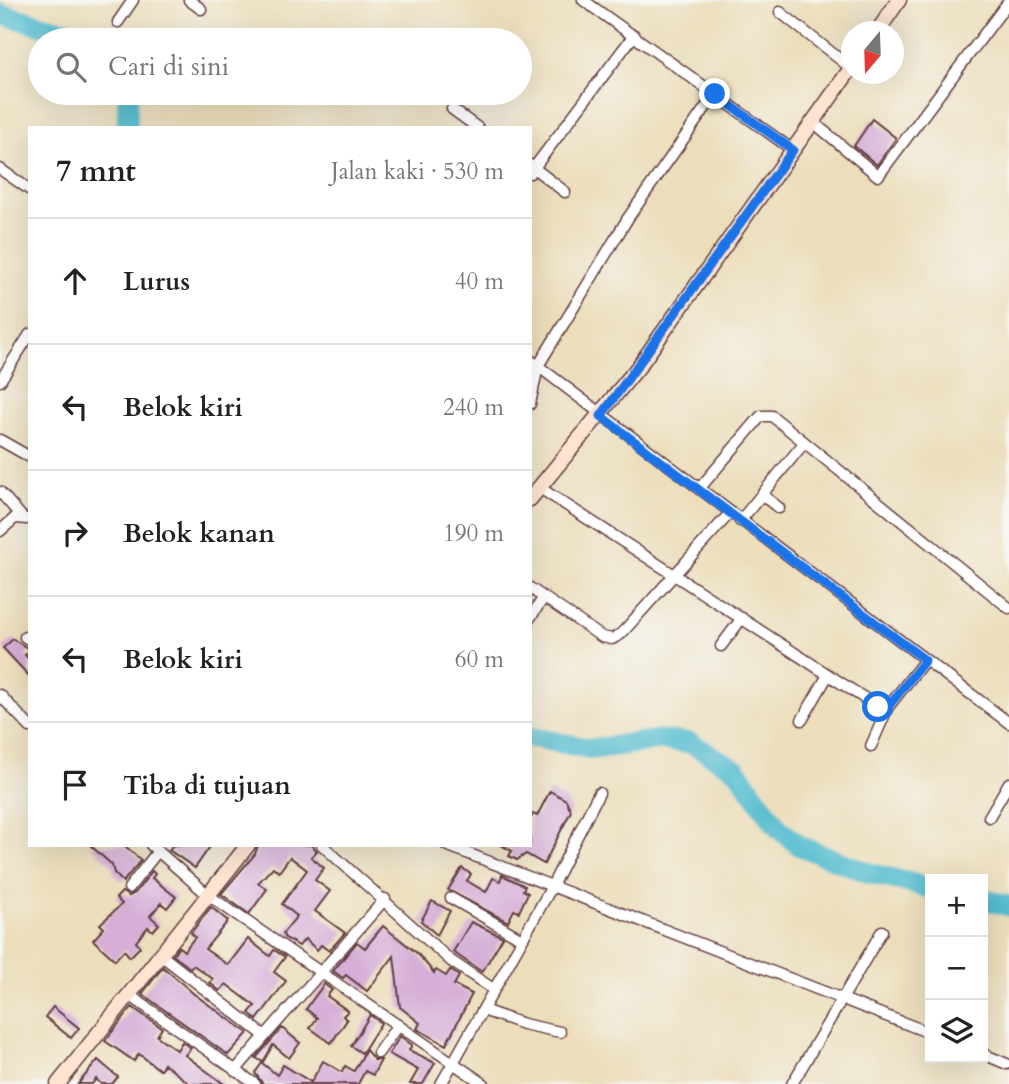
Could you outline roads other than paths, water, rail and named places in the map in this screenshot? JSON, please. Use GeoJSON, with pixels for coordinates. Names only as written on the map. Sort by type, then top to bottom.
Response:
{"type":"FeatureCollection","features":[{"type":"Feature","properties":{"kind":"main road"},"geometry":{"type":"LineString","coordinates":[[885,21],[899,0]]}},
{"type":"Feature","properties":{"kind":"main road"},"geometry":{"type":"LineString","coordinates":[[535,494],[601,416],[841,81]]}},
{"type":"Feature","properties":{"kind":"main road"},"geometry":{"type":"LineString","coordinates":[[58,1084],[246,847]]}},
{"type":"Feature","properties":{"kind":"street"},"geometry":{"type":"LineString","coordinates":[[118,22],[133,0]]}},
{"type":"Feature","properties":{"kind":"street"},"geometry":{"type":"LineString","coordinates":[[189,0],[201,9]]}},
{"type":"Feature","properties":{"kind":"street"},"geometry":{"type":"LineString","coordinates":[[583,0],[793,150]]}},
{"type":"Feature","properties":{"kind":"street"},"geometry":{"type":"LineString","coordinates":[[813,122],[878,176],[1009,1]]}},
{"type":"Feature","properties":{"kind":"street"},"geometry":{"type":"LineString","coordinates":[[780,12],[841,59]]}},
{"type":"Feature","properties":{"kind":"street"},"geometry":{"type":"LineString","coordinates":[[565,192],[532,169],[634,35]]}},
{"type":"Feature","properties":{"kind":"street"},"geometry":{"type":"LineString","coordinates":[[532,384],[534,363],[628,218],[715,94]]}},
{"type":"Feature","properties":{"kind":"street"},"geometry":{"type":"LineString","coordinates":[[452,109],[475,126]]}},
{"type":"Feature","properties":{"kind":"street"},"geometry":{"type":"LineString","coordinates":[[0,169],[28,189]]}},
{"type":"Feature","properties":{"kind":"street"},"geometry":{"type":"LineString","coordinates":[[2,375],[28,337]]}},
{"type":"Feature","properties":{"kind":"street"},"geometry":{"type":"LineString","coordinates":[[534,363],[1009,723]]}},
{"type":"Feature","properties":{"kind":"street"},"geometry":{"type":"LineString","coordinates":[[699,489],[764,414],[772,416],[1009,608]]}},
{"type":"Feature","properties":{"kind":"street"},"geometry":{"type":"LineString","coordinates":[[0,440],[28,456]]}},
{"type":"Feature","properties":{"kind":"street"},"geometry":{"type":"LineString","coordinates":[[532,589],[602,637],[612,639],[735,517],[762,495],[804,443]]}},
{"type":"Feature","properties":{"kind":"street"},"geometry":{"type":"LineString","coordinates":[[0,492],[27,519]]}},
{"type":"Feature","properties":{"kind":"street"},"geometry":{"type":"LineString","coordinates":[[535,494],[675,575],[878,707],[888,707]]}},
{"type":"Feature","properties":{"kind":"street"},"geometry":{"type":"LineString","coordinates":[[762,495],[779,508]]}},
{"type":"Feature","properties":{"kind":"street"},"geometry":{"type":"LineString","coordinates":[[0,531],[16,518],[27,519]]}},
{"type":"Feature","properties":{"kind":"street"},"geometry":{"type":"LineString","coordinates":[[532,615],[544,597]]}},
{"type":"Feature","properties":{"kind":"street"},"geometry":{"type":"LineString","coordinates":[[721,646],[742,618]]}},
{"type":"Feature","properties":{"kind":"street"},"geometry":{"type":"LineString","coordinates":[[872,746],[888,707],[925,660]]}},
{"type":"Feature","properties":{"kind":"street"},"geometry":{"type":"LineString","coordinates":[[802,720],[828,675]]}},
{"type":"Feature","properties":{"kind":"street"},"geometry":{"type":"LineString","coordinates":[[0,695],[28,725]]}},
{"type":"Feature","properties":{"kind":"street"},"geometry":{"type":"LineString","coordinates":[[989,817],[1009,783]]}},
{"type":"Feature","properties":{"kind":"street"},"geometry":{"type":"LineString","coordinates":[[441,1084],[551,888],[599,793]]}},
{"type":"Feature","properties":{"kind":"street"},"geometry":{"type":"LineString","coordinates":[[324,847],[451,961],[494,989]]}},
{"type":"Feature","properties":{"kind":"street"},"geometry":{"type":"LineString","coordinates":[[451,847],[925,1031]]}},
{"type":"Feature","properties":{"kind":"street"},"geometry":{"type":"LineString","coordinates":[[129,888],[154,848],[208,894],[484,1084]]}},
{"type":"Feature","properties":{"kind":"street"},"geometry":{"type":"LineString","coordinates":[[451,898],[522,939]]}},
{"type":"Feature","properties":{"kind":"street"},"geometry":{"type":"LineString","coordinates":[[234,1071],[385,899]]}},
{"type":"Feature","properties":{"kind":"street"},"geometry":{"type":"LineString","coordinates":[[792,1084],[840,998],[882,931]]}},
{"type":"Feature","properties":{"kind":"street"},"geometry":{"type":"LineString","coordinates":[[161,955],[265,1036]]}},
{"type":"Feature","properties":{"kind":"street"},"geometry":{"type":"LineString","coordinates":[[128,994],[255,1084]]}},
{"type":"Feature","properties":{"kind":"street"},"geometry":{"type":"LineString","coordinates":[[483,1010],[523,1024],[560,1032]]}},
{"type":"Feature","properties":{"kind":"street"},"geometry":{"type":"LineString","coordinates":[[378,1053],[398,1025]]}},
{"type":"Feature","properties":{"kind":"street"},"geometry":{"type":"LineString","coordinates":[[988,1056],[1007,1064]]}},
{"type":"Feature","properties":{"kind":"waterway"},"geometry":{"type":"LineString","coordinates":[[0,14],[53,28]]}},
{"type":"Feature","properties":{"kind":"waterway"},"geometry":{"type":"LineString","coordinates":[[127,126],[128,105]]}},
{"type":"Feature","properties":{"kind":"waterway"},"geometry":{"type":"LineString","coordinates":[[532,737],[592,749],[659,740],[690,743],[737,770],[779,829],[800,846],[869,873],[925,887]]}},
{"type":"Feature","properties":{"kind":"waterway"},"geometry":{"type":"LineString","coordinates":[[988,900],[1009,906]]}}]}
